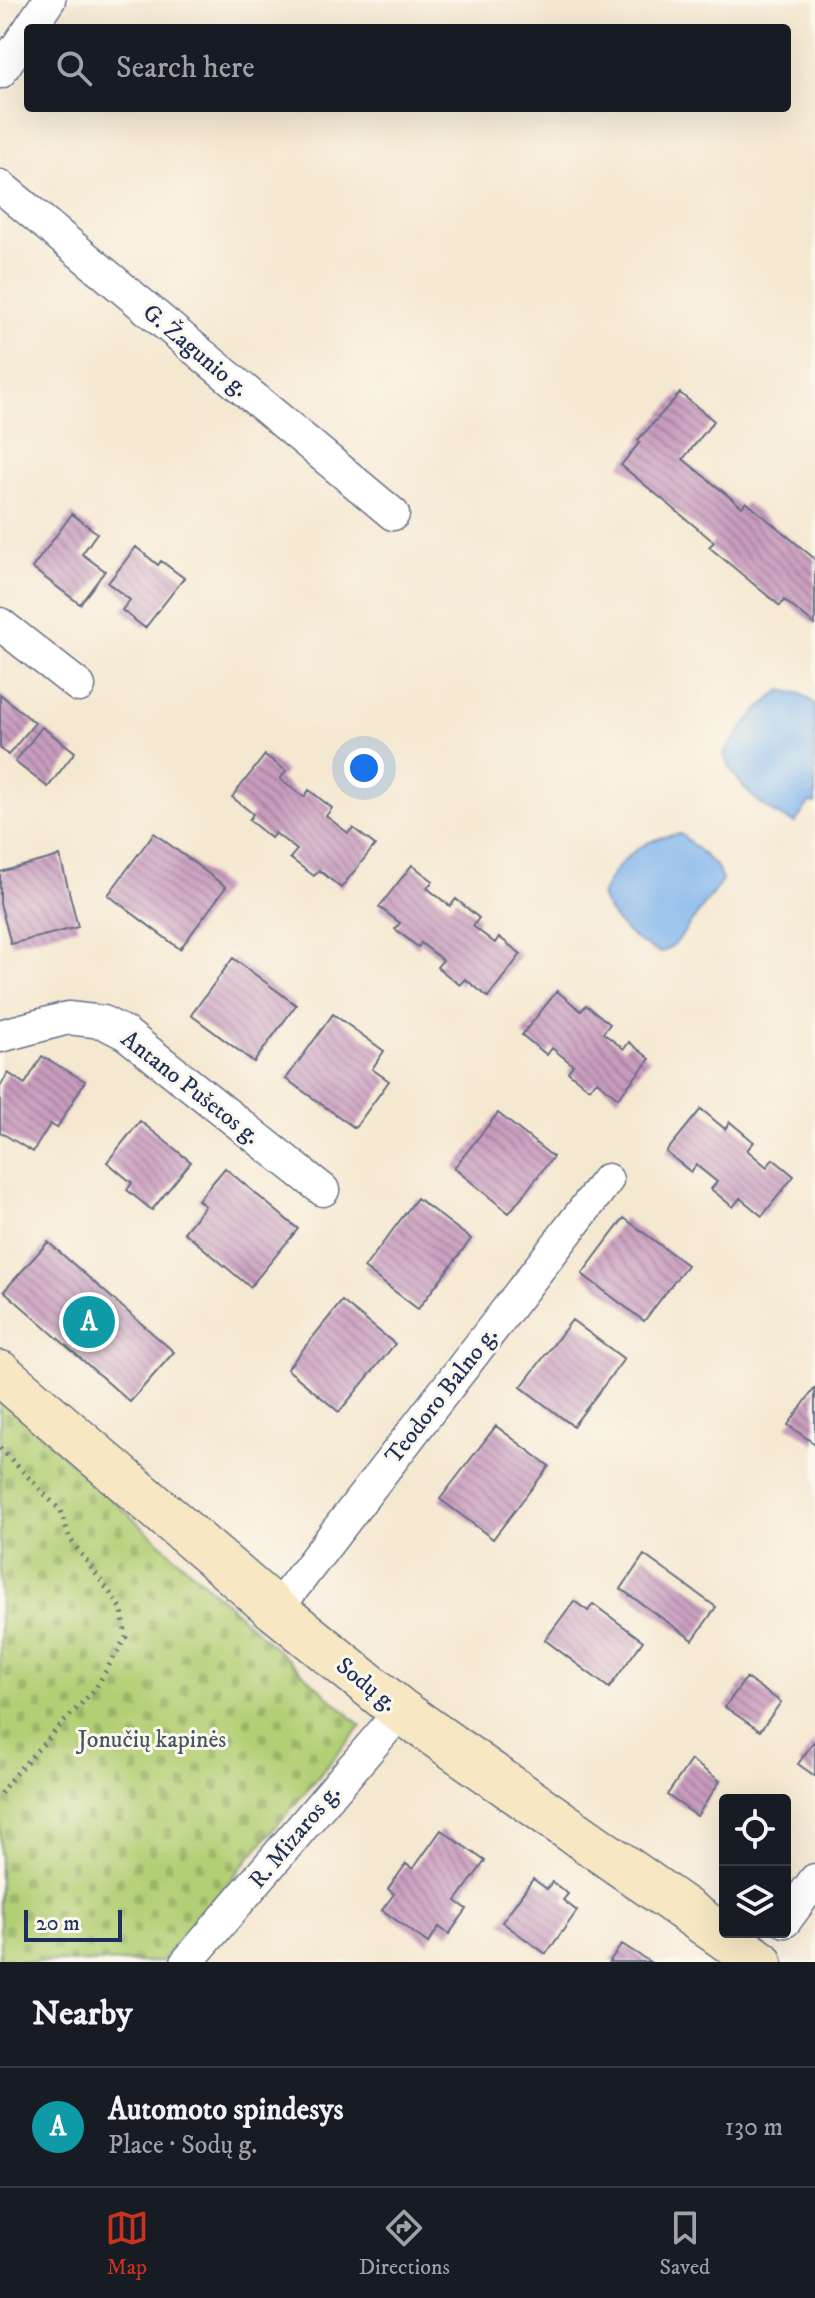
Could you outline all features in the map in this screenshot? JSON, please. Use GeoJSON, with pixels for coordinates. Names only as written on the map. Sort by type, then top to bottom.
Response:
{"type":"FeatureCollection","features":[{"type":"Feature","properties":{"kind":"main road","name":"Sodų g."},"geometry":{"type":"LineString","coordinates":[[0,1373],[276,1610],[401,1711],[765,1951]]}},
{"type":"Feature","properties":{"kind":"street"},"geometry":{"type":"LineString","coordinates":[[32,24],[49,0]]}},
{"type":"Feature","properties":{"kind":"street"},"geometry":{"type":"LineString","coordinates":[[0,72],[24,36]]}},
{"type":"Feature","properties":{"kind":"street","name":"G. Žagunio g."},"geometry":{"type":"LineString","coordinates":[[0,186],[393,514]]}},
{"type":"Feature","properties":{"kind":"street"},"geometry":{"type":"LineString","coordinates":[[0,624],[79,686]]}},
{"type":"Feature","properties":{"kind":"street","name":"Antano Pušetos g."},"geometry":{"type":"LineString","coordinates":[[0,1036],[68,1018],[103,1022],[126,1034],[323,1190]]}},
{"type":"Feature","properties":{"kind":"street","name":"Teodoro Balno g."},"geometry":{"type":"LineString","coordinates":[[276,1610],[607,1180]]}},
{"type":"Feature","properties":{"kind":"street","name":"R. Mizaros g."},"geometry":{"type":"LineString","coordinates":[[187,1962],[401,1711]]}},
{"type":"Feature","properties":{"kind":"street"},"geometry":{"type":"LineString","coordinates":[[791,1913],[815,1880]]}},
{"type":"Feature","properties":{"kind":"path"},"geometry":{"type":"LineString","coordinates":[[0,1448],[61,1511],[70,1539],[122,1609],[126,1637],[95,1689],[0,1794]]}},
{"type":"Feature","properties":{"kind":"green space","name":"Jonučių kapinės"},"geometry":{"type":"Polygon","coordinates":[[[0,1397],[361,1726],[161,1962],[0,1962],[0,1397]]]}},
{"type":"Feature","properties":{"kind":"water"},"geometry":{"type":"Polygon","coordinates":[[[781,690],[801,694],[815,704],[815,804],[809,803],[795,823],[772,812],[752,796],[736,777],[724,755],[764,704],[781,690]]]}},
{"type":"Feature","properties":{"kind":"water"},"geometry":{"type":"Polygon","coordinates":[[[681,834],[717,867],[722,881],[675,944],[661,953],[625,930],[601,896],[614,872],[632,853],[654,840],[681,834]]]}},
{"type":"Feature","properties":{"kind":"building"},"geometry":{"type":"Polygon","coordinates":[[[680,393],[714,421],[683,459],[742,507],[746,502],[815,559],[815,625],[784,600],[780,606],[709,547],[714,542],[621,465],[640,442],[638,440],[680,393]]]}},
{"type":"Feature","properties":{"kind":"building"},"geometry":{"type":"Polygon","coordinates":[[[72,514],[97,533],[82,554],[105,571],[80,604],[32,568],[72,514]]]}},
{"type":"Feature","properties":{"kind":"building"},"geometry":{"type":"Polygon","coordinates":[[[136,547],[158,565],[161,561],[184,578],[145,628],[122,610],[130,600],[108,583],[136,547]]]}},
{"type":"Feature","properties":{"kind":"building"},"geometry":{"type":"Polygon","coordinates":[[[0,694],[35,723],[8,755],[0,748],[0,694]]]}},
{"type":"Feature","properties":{"kind":"building"},"geometry":{"type":"Polygon","coordinates":[[[42,727],[75,752],[48,787],[15,762],[42,727]]]}},
{"type":"Feature","properties":{"kind":"building"},"geometry":{"type":"Polygon","coordinates":[[[265,755],[286,771],[280,779],[304,797],[309,790],[332,808],[326,816],[348,833],[353,828],[375,845],[341,888],[319,870],[314,876],[290,858],[297,850],[275,833],[271,838],[249,820],[253,814],[232,797],[265,755]]]}},
{"type":"Feature","properties":{"kind":"building"},"geometry":{"type":"Polygon","coordinates":[[[154,833],[226,887],[180,949],[108,895],[154,833]]]}},
{"type":"Feature","properties":{"kind":"building"},"geometry":{"type":"Polygon","coordinates":[[[60,856],[78,927],[11,944],[0,903],[0,872],[60,856]]]}},
{"type":"Feature","properties":{"kind":"building"},"geometry":{"type":"Polygon","coordinates":[[[412,865],[433,881],[427,888],[450,906],[456,899],[479,918],[473,926],[495,943],[499,937],[521,954],[488,997],[465,979],[460,985],[437,967],[443,960],[421,943],[418,947],[395,929],[400,923],[379,907],[412,865]]]}},
{"type":"Feature","properties":{"kind":"building"},"geometry":{"type":"Polygon","coordinates":[[[233,958],[296,1005],[254,1062],[191,1015],[233,958]]]}},
{"type":"Feature","properties":{"kind":"building"},"geometry":{"type":"Polygon","coordinates":[[[557,991],[581,1011],[586,1005],[610,1024],[603,1033],[624,1049],[629,1042],[650,1059],[618,1098],[597,1081],[589,1089],[568,1072],[573,1065],[552,1048],[547,1055],[522,1035],[557,991]]]}},
{"type":"Feature","properties":{"kind":"building"},"geometry":{"type":"Polygon","coordinates":[[[333,1014],[384,1051],[372,1069],[389,1081],[355,1128],[286,1079],[333,1014]]]}},
{"type":"Feature","properties":{"kind":"building"},"geometry":{"type":"Polygon","coordinates":[[[42,1056],[85,1081],[57,1128],[50,1124],[33,1152],[0,1132],[0,1087],[8,1073],[25,1084],[42,1056]]]}},
{"type":"Feature","properties":{"kind":"building"},"geometry":{"type":"Polygon","coordinates":[[[701,1109],[725,1129],[730,1122],[754,1142],[747,1150],[767,1167],[773,1159],[794,1176],[762,1216],[740,1198],[733,1207],[711,1189],[717,1182],[696,1165],[691,1172],[666,1152],[701,1109]]]}},
{"type":"Feature","properties":{"kind":"building"},"geometry":{"type":"Polygon","coordinates":[[[498,1113],[553,1157],[509,1213],[454,1168],[498,1113]]]}},
{"type":"Feature","properties":{"kind":"building"},"geometry":{"type":"Polygon","coordinates":[[[140,1121],[191,1162],[152,1210],[127,1190],[132,1183],[107,1162],[140,1121]]]}},
{"type":"Feature","properties":{"kind":"building"},"geometry":{"type":"Polygon","coordinates":[[[225,1168],[298,1229],[250,1287],[184,1232],[205,1206],[198,1200],[225,1168]]]}},
{"type":"Feature","properties":{"kind":"building"},"geometry":{"type":"Polygon","coordinates":[[[417,1198],[471,1239],[418,1309],[364,1268],[417,1198]]]}},
{"type":"Feature","properties":{"kind":"building"},"geometry":{"type":"Polygon","coordinates":[[[624,1218],[687,1265],[644,1321],[582,1274],[624,1218]]]}},
{"type":"Feature","properties":{"kind":"building"},"geometry":{"type":"Polygon","coordinates":[[[48,1242],[174,1352],[130,1402],[4,1291],[48,1242]]]}},
{"type":"Feature","properties":{"kind":"building"},"geometry":{"type":"Polygon","coordinates":[[[342,1301],[395,1344],[339,1412],[287,1369],[342,1301]]]}},
{"type":"Feature","properties":{"kind":"building"},"geometry":{"type":"Polygon","coordinates":[[[572,1320],[624,1359],[573,1426],[521,1387],[572,1320]]]}},
{"type":"Feature","properties":{"kind":"building"},"geometry":{"type":"Polygon","coordinates":[[[815,1388],[815,1444],[788,1425],[815,1388]]]}},
{"type":"Feature","properties":{"kind":"building"},"geometry":{"type":"Polygon","coordinates":[[[496,1426],[549,1466],[493,1539],[440,1499],[496,1426]]]}},
{"type":"Feature","properties":{"kind":"building"},"geometry":{"type":"Polygon","coordinates":[[[644,1555],[716,1607],[693,1640],[621,1589],[644,1555]]]}},
{"type":"Feature","properties":{"kind":"building"},"geometry":{"type":"Polygon","coordinates":[[[574,1601],[588,1611],[593,1604],[643,1641],[609,1688],[545,1640],[574,1601]]]}},
{"type":"Feature","properties":{"kind":"building"},"geometry":{"type":"Polygon","coordinates":[[[746,1678],[781,1702],[760,1731],[725,1707],[746,1678]]]}},
{"type":"Feature","properties":{"kind":"building"},"geometry":{"type":"Polygon","coordinates":[[[815,1740],[815,1776],[798,1764],[815,1740]]]}},
{"type":"Feature","properties":{"kind":"building"},"geometry":{"type":"Polygon","coordinates":[[[691,1760],[720,1781],[697,1816],[667,1795],[691,1760]]]}},
{"type":"Feature","properties":{"kind":"building"},"geometry":{"type":"Polygon","coordinates":[[[441,1830],[485,1861],[456,1901],[467,1909],[449,1934],[439,1927],[428,1943],[382,1910],[394,1894],[388,1889],[406,1864],[413,1869],[441,1830]]]}},
{"type":"Feature","properties":{"kind":"building"},"geometry":{"type":"Polygon","coordinates":[[[533,1879],[547,1889],[552,1882],[568,1894],[563,1900],[577,1911],[546,1954],[502,1922],[533,1879]]]}},
{"type":"Feature","properties":{"kind":"building"},"geometry":{"type":"Polygon","coordinates":[[[622,1944],[650,1962],[609,1962],[622,1944]]]}},
{"type":"Feature","properties":{"kind":"place","name":"Automoto spindesys"},"geometry":{"type":"Point","coordinates":[89,1322]}}]}
